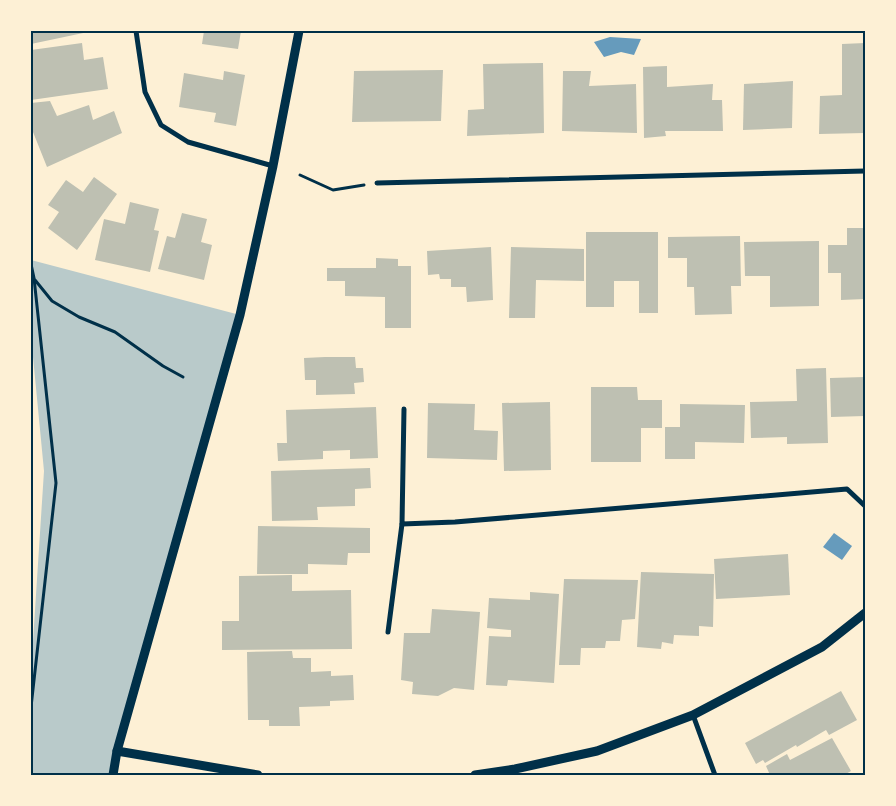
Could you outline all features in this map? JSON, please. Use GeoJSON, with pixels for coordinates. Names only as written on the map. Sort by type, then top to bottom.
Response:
{"type":"FeatureCollection","features":[{"type":"Feature","properties":{"kind":"street"},"geometry":{"type":"LineString","coordinates":[[136,31],[146,92],[161,125],[188,142],[273,166]]}},
{"type":"Feature","properties":{"kind":"street"},"geometry":{"type":"LineString","coordinates":[[113,775],[117,751],[240,315],[273,166],[299,31]]}},
{"type":"Feature","properties":{"kind":"street"},"geometry":{"type":"LineString","coordinates":[[377,183],[865,171]]}},
{"type":"Feature","properties":{"kind":"street"},"geometry":{"type":"LineString","coordinates":[[388,632],[402,524],[404,409]]}},
{"type":"Feature","properties":{"kind":"street"},"geometry":{"type":"LineString","coordinates":[[402,524],[455,522],[847,489],[865,506]]}},
{"type":"Feature","properties":{"kind":"street"},"geometry":{"type":"LineString","coordinates":[[476,775],[515,769],[597,751],[693,716],[822,647],[865,613]]}},
{"type":"Feature","properties":{"kind":"street"},"geometry":{"type":"LineString","coordinates":[[693,716],[715,775]]}},
{"type":"Feature","properties":{"kind":"street"},"geometry":{"type":"LineString","coordinates":[[117,751],[258,775]]}},
{"type":"Feature","properties":{"kind":"path"},"geometry":{"type":"LineString","coordinates":[[300,175],[333,190],[377,183]]}},
{"type":"Feature","properties":{"kind":"path"},"geometry":{"type":"LineString","coordinates":[[31,264],[56,483],[31,707]]}},
{"type":"Feature","properties":{"kind":"path"},"geometry":{"type":"LineString","coordinates":[[34,278],[52,301],[80,318],[115,332],[163,366],[183,377]]}},
{"type":"Feature","properties":{"kind":"shaded area"},"geometry":{"type":"Polygon","coordinates":[[[31,260],[240,315],[113,775],[31,775],[31,672],[44,471],[31,336],[31,260]]]}},
{"type":"Feature","properties":{"kind":"water"},"geometry":{"type":"Polygon","coordinates":[[[610,37],[641,39],[634,55],[621,52],[604,57],[594,42],[610,37]]]}},
{"type":"Feature","properties":{"kind":"water"},"geometry":{"type":"Polygon","coordinates":[[[834,533],[852,546],[842,560],[823,547],[834,533]]]}},
{"type":"Feature","properties":{"kind":"building"},"geometry":{"type":"Polygon","coordinates":[[[31,31],[88,31],[88,32],[31,44],[31,31]]]}},
{"type":"Feature","properties":{"kind":"building"},"geometry":{"type":"Polygon","coordinates":[[[204,31],[241,31],[238,49],[202,44],[204,31]]]}},
{"type":"Feature","properties":{"kind":"building"},"geometry":{"type":"Polygon","coordinates":[[[82,43],[84,60],[103,57],[108,89],[31,100],[31,50],[82,43]]]}},
{"type":"Feature","properties":{"kind":"building"},"geometry":{"type":"Polygon","coordinates":[[[865,43],[865,133],[819,134],[820,96],[842,95],[842,44],[865,43]]]}},
{"type":"Feature","properties":{"kind":"building"},"geometry":{"type":"Polygon","coordinates":[[[543,63],[544,133],[467,136],[468,110],[484,109],[483,64],[543,63]]]}},
{"type":"Feature","properties":{"kind":"building"},"geometry":{"type":"Polygon","coordinates":[[[667,66],[667,87],[713,84],[712,100],[722,100],[723,131],[665,131],[666,136],[644,138],[643,67],[667,66]]]}},
{"type":"Feature","properties":{"kind":"building"},"geometry":{"type":"Polygon","coordinates":[[[443,70],[441,121],[352,122],[354,71],[443,70]]]}},
{"type":"Feature","properties":{"kind":"building"},"geometry":{"type":"Polygon","coordinates":[[[224,71],[245,75],[236,126],[214,122],[216,113],[179,107],[184,73],[223,80],[224,71]]]}},
{"type":"Feature","properties":{"kind":"building"},"geometry":{"type":"Polygon","coordinates":[[[563,71],[591,71],[589,86],[636,84],[637,133],[562,131],[563,71]]]}},
{"type":"Feature","properties":{"kind":"building"},"geometry":{"type":"Polygon","coordinates":[[[793,81],[792,128],[743,130],[744,84],[793,81]]]}},
{"type":"Feature","properties":{"kind":"building"},"geometry":{"type":"Polygon","coordinates":[[[50,101],[57,116],[89,105],[93,120],[114,111],[122,133],[47,167],[31,127],[31,103],[50,101]]]}},
{"type":"Feature","properties":{"kind":"building"},"geometry":{"type":"Polygon","coordinates":[[[94,177],[117,194],[77,250],[48,228],[59,212],[48,205],[66,180],[83,192],[94,177]]]}},
{"type":"Feature","properties":{"kind":"building"},"geometry":{"type":"Polygon","coordinates":[[[130,202],[159,209],[154,230],[159,231],[150,272],[95,260],[104,219],[125,224],[130,202]]]}},
{"type":"Feature","properties":{"kind":"building"},"geometry":{"type":"Polygon","coordinates":[[[182,213],[207,219],[201,242],[212,245],[204,280],[158,269],[167,236],[175,238],[182,213]]]}},
{"type":"Feature","properties":{"kind":"building"},"geometry":{"type":"Polygon","coordinates":[[[847,228],[865,228],[865,299],[841,300],[841,273],[828,273],[828,245],[847,245],[847,228]]]}},
{"type":"Feature","properties":{"kind":"building"},"geometry":{"type":"Polygon","coordinates":[[[586,232],[658,232],[658,313],[639,313],[639,281],[614,281],[614,307],[586,307],[586,232]]]}},
{"type":"Feature","properties":{"kind":"building"},"geometry":{"type":"Polygon","coordinates":[[[740,236],[741,286],[731,286],[732,314],[695,315],[694,287],[687,287],[687,258],[668,258],[668,237],[740,236]]]}},
{"type":"Feature","properties":{"kind":"building"},"geometry":{"type":"Polygon","coordinates":[[[819,241],[819,306],[770,307],[770,276],[745,276],[744,242],[819,241]]]}},
{"type":"Feature","properties":{"kind":"building"},"geometry":{"type":"Polygon","coordinates":[[[491,247],[493,300],[467,302],[466,287],[451,287],[451,279],[440,279],[439,274],[428,275],[427,251],[491,247]]]}},
{"type":"Feature","properties":{"kind":"building"},"geometry":{"type":"Polygon","coordinates":[[[511,247],[584,249],[584,281],[536,280],[535,318],[509,318],[511,247]]]}},
{"type":"Feature","properties":{"kind":"building"},"geometry":{"type":"Polygon","coordinates":[[[376,258],[398,259],[398,266],[411,266],[411,328],[385,328],[385,297],[345,296],[345,281],[327,281],[327,268],[376,268],[376,258]]]}},
{"type":"Feature","properties":{"kind":"building"},"geometry":{"type":"Polygon","coordinates":[[[355,357],[356,368],[363,368],[364,382],[354,383],[355,394],[316,395],[316,380],[305,380],[304,358],[355,357]]]}},
{"type":"Feature","properties":{"kind":"building"},"geometry":{"type":"Polygon","coordinates":[[[826,368],[828,443],[787,444],[787,437],[751,438],[750,402],[797,401],[796,369],[826,368]]]}},
{"type":"Feature","properties":{"kind":"building"},"geometry":{"type":"Polygon","coordinates":[[[865,377],[865,416],[831,417],[830,378],[865,377]]]}},
{"type":"Feature","properties":{"kind":"building"},"geometry":{"type":"Polygon","coordinates":[[[591,387],[637,387],[638,400],[662,400],[662,428],[641,428],[641,462],[591,462],[591,387]]]}},
{"type":"Feature","properties":{"kind":"building"},"geometry":{"type":"Polygon","coordinates":[[[550,402],[551,470],[504,471],[502,403],[550,402]]]}},
{"type":"Feature","properties":{"kind":"building"},"geometry":{"type":"Polygon","coordinates":[[[428,403],[475,404],[474,430],[498,431],[497,460],[427,458],[428,403]]]}},
{"type":"Feature","properties":{"kind":"building"},"geometry":{"type":"Polygon","coordinates":[[[680,404],[745,405],[744,443],[695,442],[695,459],[665,459],[665,427],[680,427],[680,404]]]}},
{"type":"Feature","properties":{"kind":"building"},"geometry":{"type":"Polygon","coordinates":[[[376,407],[378,458],[350,459],[350,450],[323,451],[323,459],[278,461],[277,443],[287,443],[286,410],[376,407]]]}},
{"type":"Feature","properties":{"kind":"building"},"geometry":{"type":"Polygon","coordinates":[[[370,468],[371,488],[355,489],[355,506],[317,507],[318,520],[272,521],[271,471],[370,468]]]}},
{"type":"Feature","properties":{"kind":"building"},"geometry":{"type":"Polygon","coordinates":[[[258,526],[370,528],[370,553],[348,553],[347,565],[308,564],[308,574],[257,574],[258,526]]]}},
{"type":"Feature","properties":{"kind":"building"},"geometry":{"type":"Polygon","coordinates":[[[788,554],[790,595],[716,599],[714,559],[788,554]]]}},
{"type":"Feature","properties":{"kind":"building"},"geometry":{"type":"Polygon","coordinates":[[[641,572],[714,574],[713,627],[699,626],[699,636],[674,635],[673,644],[662,642],[661,649],[637,647],[641,572]]]}},
{"type":"Feature","properties":{"kind":"building"},"geometry":{"type":"Polygon","coordinates":[[[292,575],[292,591],[351,590],[352,649],[222,650],[222,621],[239,621],[239,576],[292,575]]]}},
{"type":"Feature","properties":{"kind":"building"},"geometry":{"type":"Polygon","coordinates":[[[564,579],[638,580],[635,619],[622,620],[620,641],[606,641],[605,648],[581,648],[580,665],[559,665],[564,579]]]}},
{"type":"Feature","properties":{"kind":"building"},"geometry":{"type":"Polygon","coordinates":[[[530,592],[559,594],[554,683],[508,680],[507,686],[486,685],[489,636],[511,637],[511,630],[487,628],[489,598],[530,600],[530,592]]]}},
{"type":"Feature","properties":{"kind":"building"},"geometry":{"type":"Polygon","coordinates":[[[432,609],[480,612],[474,690],[454,688],[438,696],[412,694],[413,682],[401,680],[404,633],[430,633],[432,609]]]}},
{"type":"Feature","properties":{"kind":"building"},"geometry":{"type":"Polygon","coordinates":[[[292,651],[293,658],[311,658],[311,672],[331,671],[331,676],[353,675],[354,700],[330,701],[330,706],[299,707],[300,726],[269,726],[269,720],[248,720],[247,652],[292,651]]]}},
{"type":"Feature","properties":{"kind":"building"},"geometry":{"type":"Polygon","coordinates":[[[841,691],[857,720],[829,735],[826,730],[765,763],[763,760],[756,764],[745,743],[841,691]]]}},
{"type":"Feature","properties":{"kind":"building"},"geometry":{"type":"Polygon","coordinates":[[[832,738],[851,771],[844,775],[770,775],[766,766],[787,754],[790,760],[832,738]]]}}]}
